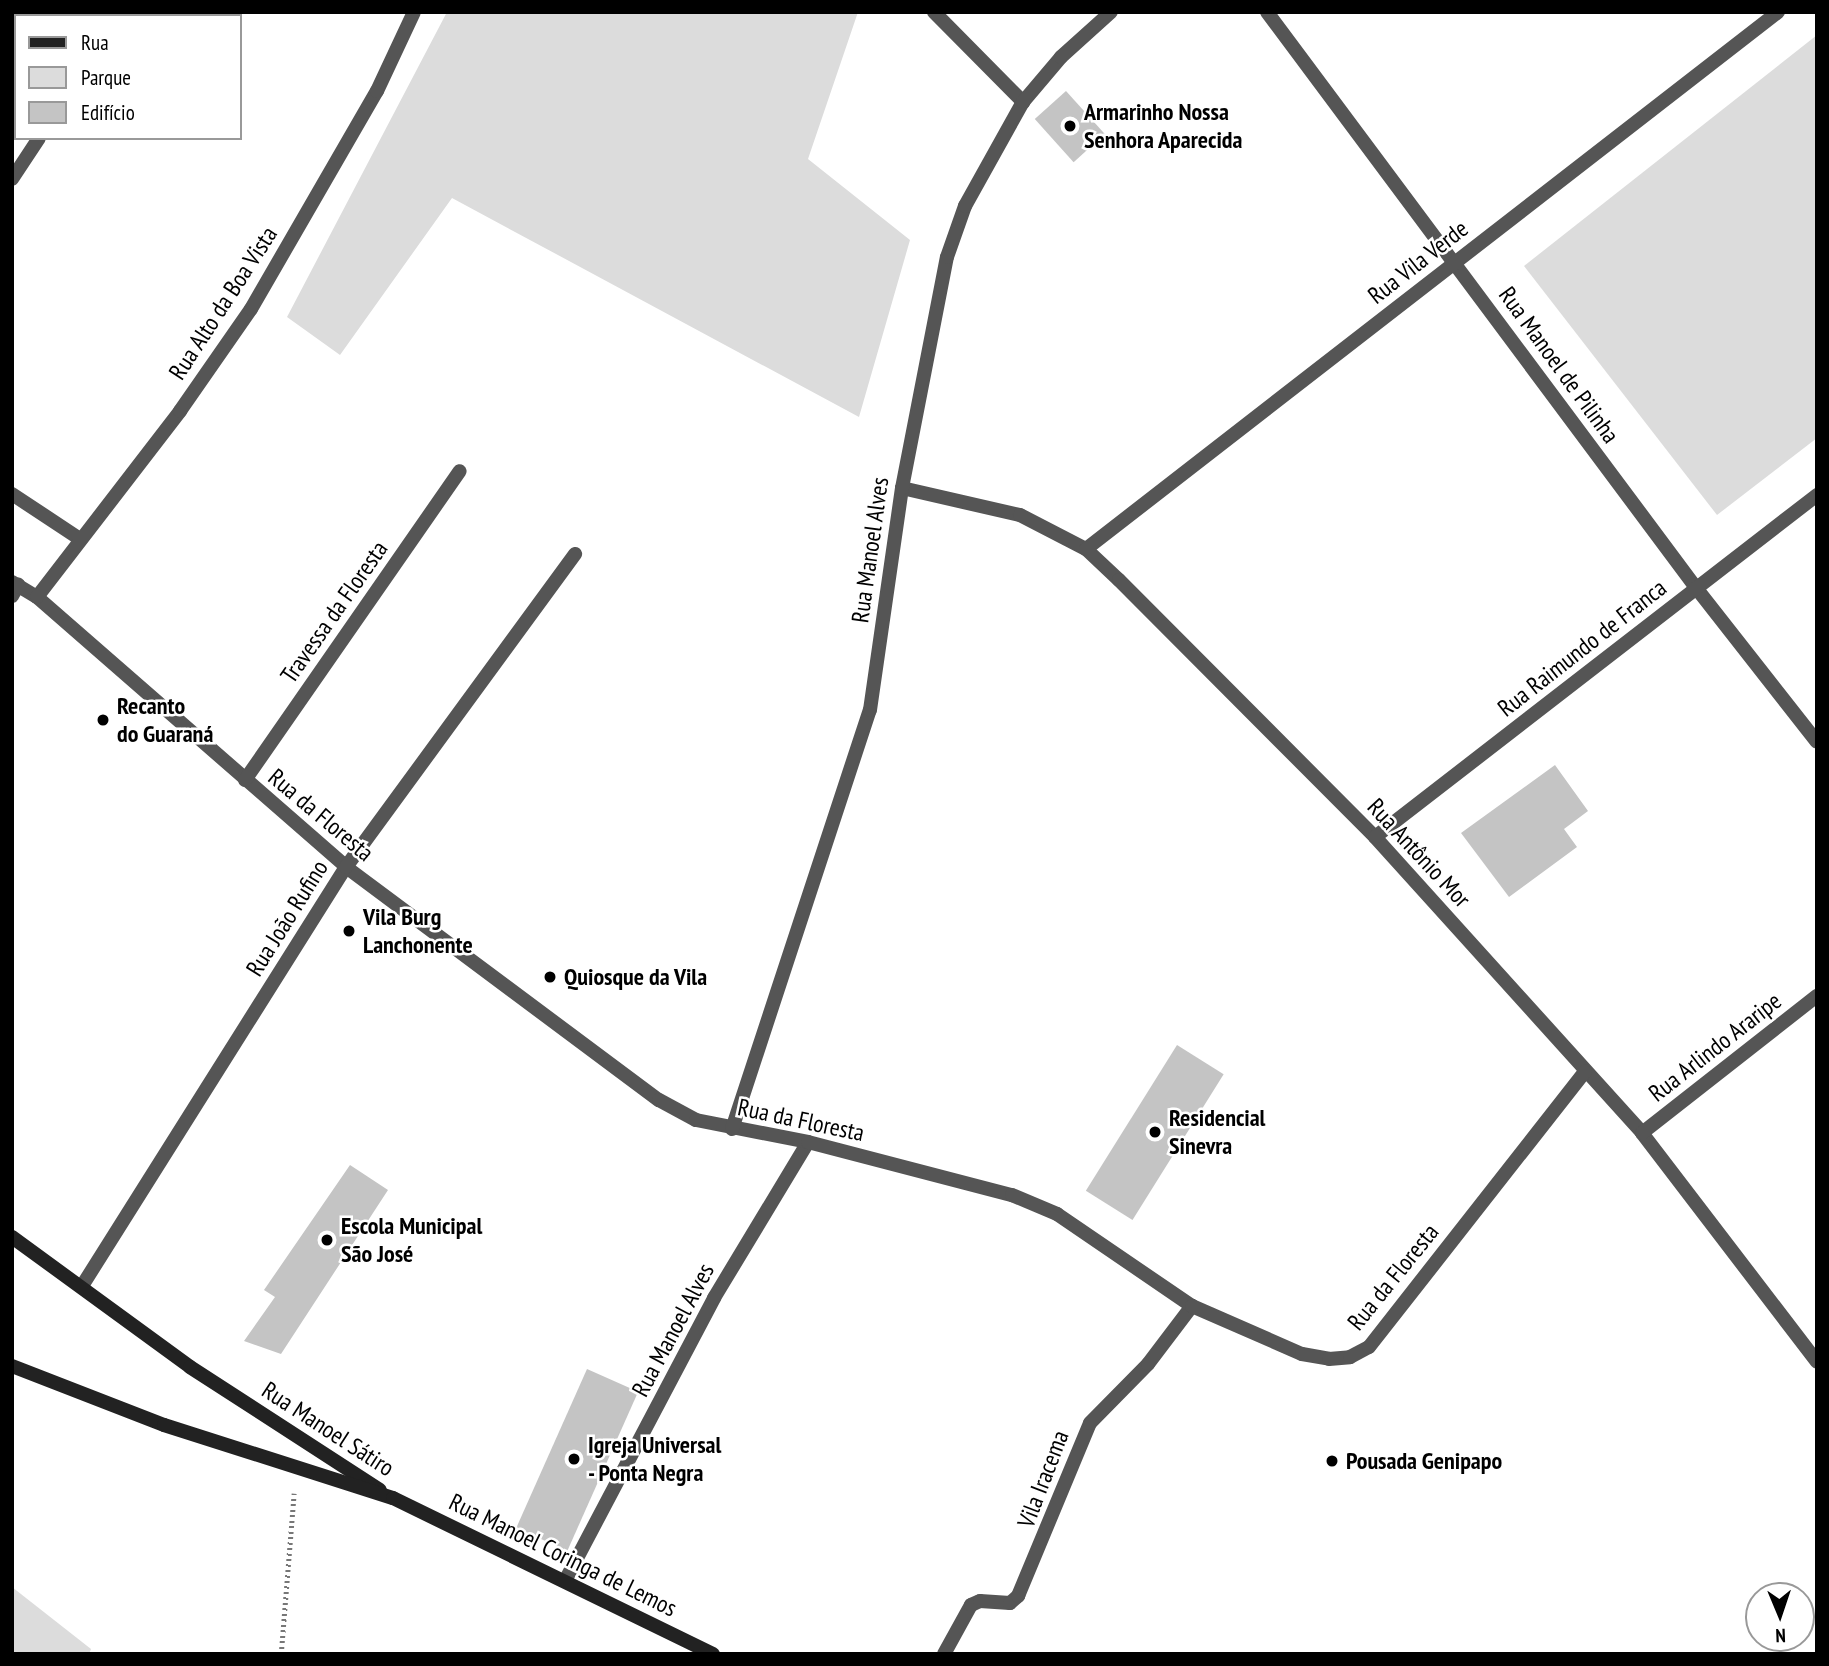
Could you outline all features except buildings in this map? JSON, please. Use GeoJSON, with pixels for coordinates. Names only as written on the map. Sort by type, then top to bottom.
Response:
{"type":"FeatureCollection","features":[{"type":"Feature","properties":{"kind":"main road","name":"Rua Manoel Sátiro"},"geometry":{"type":"LineString","coordinates":[[12,1237],[190,1367],[393,1498]]}},
{"type":"Feature","properties":{"kind":"main road","name":"Rua Manoel Sátiro"},"geometry":{"type":"LineString","coordinates":[[12,1367],[164,1425],[393,1498]]}},
{"type":"Feature","properties":{"kind":"main road","name":"Rua Manoel Coringa de Lemos"},"geometry":{"type":"LineString","coordinates":[[393,1498],[566,1579],[713,1654]]}},
{"type":"Feature","properties":{"kind":"street","name":"Rua Alto da Boa Vista"},"geometry":{"type":"LineString","coordinates":[[37,597],[180,411],[251,309],[377,91],[414,12]]}},
{"type":"Feature","properties":{"kind":"street"},"geometry":{"type":"LineString","coordinates":[[934,12],[1023,102]]}},
{"type":"Feature","properties":{"kind":"street","name":"Rua Manoel Alves"},"geometry":{"type":"LineString","coordinates":[[732,1129],[870,710],[902,488],[947,257],[965,206],[1023,102],[1061,57],[1111,12]]}},
{"type":"Feature","properties":{"kind":"street","name":"Rua Manoel de Pilinha"},"geometry":{"type":"LineString","coordinates":[[1268,12],[1697,589],[1817,742]]}},
{"type":"Feature","properties":{"kind":"street","name":"Rua Vila Verde"},"geometry":{"type":"LineString","coordinates":[[1086,550],[1778,12]]}},
{"type":"Feature","properties":{"kind":"street"},"geometry":{"type":"LineString","coordinates":[[12,179],[38,140]]}},
{"type":"Feature","properties":{"kind":"street","name":"Travessa da Floresta"},"geometry":{"type":"LineString","coordinates":[[245,780],[460,471]]}},
{"type":"Feature","properties":{"kind":"street","name":"Rua Antônio Mor"},"geometry":{"type":"LineString","coordinates":[[902,488],[1020,515],[1086,550],[1375,837],[1642,1133],[1817,1362]]}},
{"type":"Feature","properties":{"kind":"street"},"geometry":{"type":"LineString","coordinates":[[12,494],[80,539]]}},
{"type":"Feature","properties":{"kind":"street","name":"Rua Raimundo de Franca"},"geometry":{"type":"LineString","coordinates":[[1375,837],[1817,495]]}},
{"type":"Feature","properties":{"kind":"street","name":"Rua João Rufino"},"geometry":{"type":"LineString","coordinates":[[82,1286],[346,867],[575,554]]}},
{"type":"Feature","properties":{"kind":"street","name":"Rua da Floresta"},"geometry":{"type":"LineString","coordinates":[[14,588],[37,597],[346,867],[659,1100],[696,1119],[732,1129],[807,1142],[1012,1195],[1046,1209],[1192,1306],[1302,1354],[1329,1359],[1350,1357],[1369,1347],[1586,1072]]}},
{"type":"Feature","properties":{"kind":"street","name":"Rua Arlindo Araripe"},"geometry":{"type":"LineString","coordinates":[[1642,1133],[1817,996]]}},
{"type":"Feature","properties":{"kind":"street","name":"Rua Manoel Alves"},"geometry":{"type":"LineString","coordinates":[[566,1579],[714,1298],[807,1142]]}},
{"type":"Feature","properties":{"kind":"street","name":"Vila Iracema"},"geometry":{"type":"LineString","coordinates":[[944,1654],[971,1605],[981,1601],[1010,1603],[1018,1596],[1090,1423],[1148,1364],[1192,1306]]}},
{"type":"Feature","properties":{"kind":"path"},"geometry":{"type":"LineString","coordinates":[[281,1654],[296,1468]]}},
{"type":"Feature","properties":{"kind":"green space"},"geometry":{"type":"Polygon","coordinates":[[[447,12],[858,12],[808,159],[910,240],[859,417],[452,198],[340,355],[287,317],[447,12]]]}},
{"type":"Feature","properties":{"kind":"green space"},"geometry":{"type":"Polygon","coordinates":[[[1817,35],[1817,438],[1717,515],[1524,266],[1817,35]]]}},
{"type":"Feature","properties":{"kind":"green space"},"geometry":{"type":"Polygon","coordinates":[[[12,1587],[91,1649],[89,1654],[12,1654],[12,1587]]]}},
{"type":"Feature","properties":{"kind":"place","name":"Armarinho Nossa Senhora Aparecida"},"geometry":{"type":"Point","coordinates":[1070,126]}},
{"type":"Feature","properties":{"kind":"place","name":"Recanto do Guaraná"},"geometry":{"type":"Point","coordinates":[103,720]}},
{"type":"Feature","properties":{"kind":"place","name":"Vila Burg Lanchonente"},"geometry":{"type":"Point","coordinates":[349,931]}},
{"type":"Feature","properties":{"kind":"place","name":"Quiosque da Vila"},"geometry":{"type":"Point","coordinates":[550,977]}},
{"type":"Feature","properties":{"kind":"place","name":"Residencial Sinevra"},"geometry":{"type":"Point","coordinates":[1155,1132]}},
{"type":"Feature","properties":{"kind":"place","name":"Escola Municipal São José"},"geometry":{"type":"Point","coordinates":[327,1240]}},
{"type":"Feature","properties":{"kind":"place","name":"Igreja Universal - Ponta Negra"},"geometry":{"type":"Point","coordinates":[574,1459]}},
{"type":"Feature","properties":{"kind":"place","name":"Pousada Genipapo"},"geometry":{"type":"Point","coordinates":[1332,1461]}}]}
